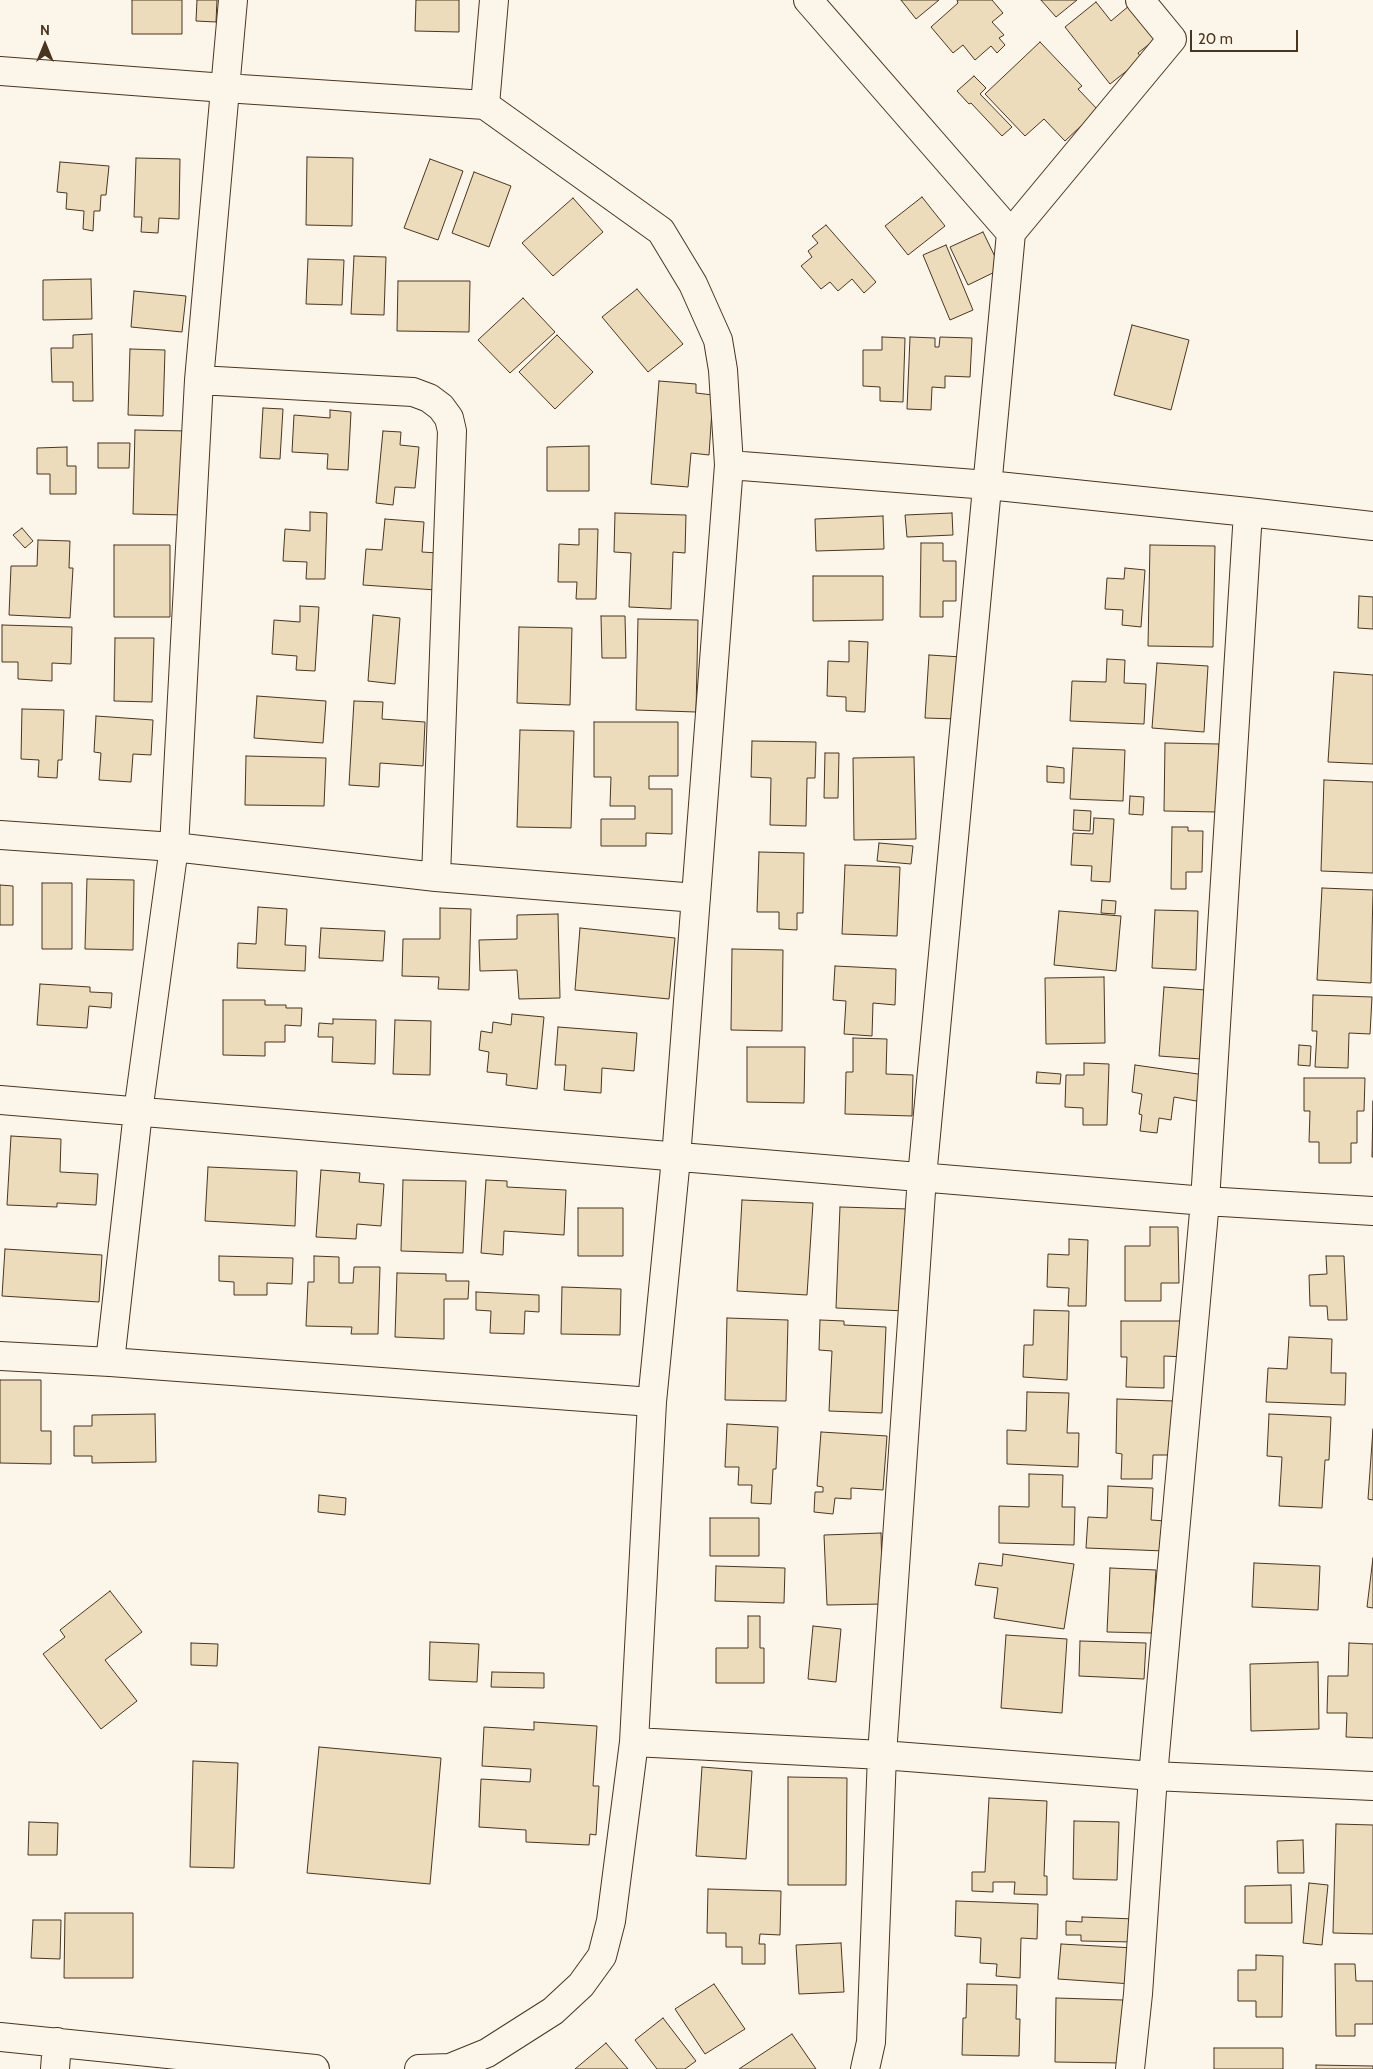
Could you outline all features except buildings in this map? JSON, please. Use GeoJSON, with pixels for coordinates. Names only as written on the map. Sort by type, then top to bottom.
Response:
{"type":"FeatureCollection","features":[{"type":"Feature","properties":{"kind":"street"},"geometry":{"type":"LineString","coordinates":[[110,1362],[138,1112],[174,847],[198,380],[233,0]]}},
{"type":"Feature","properties":{"kind":"street"},"geometry":{"type":"LineString","coordinates":[[485,106],[494,0]]}},
{"type":"Feature","properties":{"kind":"street"},"geometry":{"type":"LineString","coordinates":[[808,0],[1011,233]]}},
{"type":"Feature","properties":{"kind":"street"},"geometry":{"type":"LineString","coordinates":[[865,2069],[871,2042],[882,1755],[922,1177],[1011,233],[1172,39],[1140,0]]}},
{"type":"Feature","properties":{"kind":"street"},"geometry":{"type":"LineString","coordinates":[[0,70],[485,106],[661,230],[693,284],[718,340],[724,378],[729,464],[676,1158],[652,1402],[634,1742],[611,1921],[602,1956],[581,1985],[553,2012],[487,2053],[450,2068],[418,2069]]}},
{"type":"Feature","properties":{"kind":"street"},"geometry":{"type":"LineString","coordinates":[[198,380],[413,392],[429,398],[441,407],[449,418],[452,431],[436,877]]}},
{"type":"Feature","properties":{"kind":"street"},"geometry":{"type":"LineString","coordinates":[[729,464],[988,485],[1373,526]]}},
{"type":"Feature","properties":{"kind":"street"},"geometry":{"type":"LineString","coordinates":[[1130,2069],[1138,1994],[1154,1776],[1205,1200],[1248,512]]}},
{"type":"Feature","properties":{"kind":"street"},"geometry":{"type":"LineString","coordinates":[[0,835],[174,847],[436,877],[696,898]]}},
{"type":"Feature","properties":{"kind":"street"},"geometry":{"type":"LineString","coordinates":[[0,1100],[676,1158],[1205,1200],[1373,1211]]}},
{"type":"Feature","properties":{"kind":"street"},"geometry":{"type":"LineString","coordinates":[[0,1356],[110,1362],[652,1402]]}},
{"type":"Feature","properties":{"kind":"street"},"geometry":{"type":"LineString","coordinates":[[634,1742],[882,1755],[1154,1776],[1373,1786]]}},
{"type":"Feature","properties":{"kind":"street"},"geometry":{"type":"LineString","coordinates":[[0,2037],[315,2069]]}},
{"type":"Feature","properties":{"kind":"street"},"geometry":{"type":"LineString","coordinates":[[55,2069],[57,2042]]}}]}
